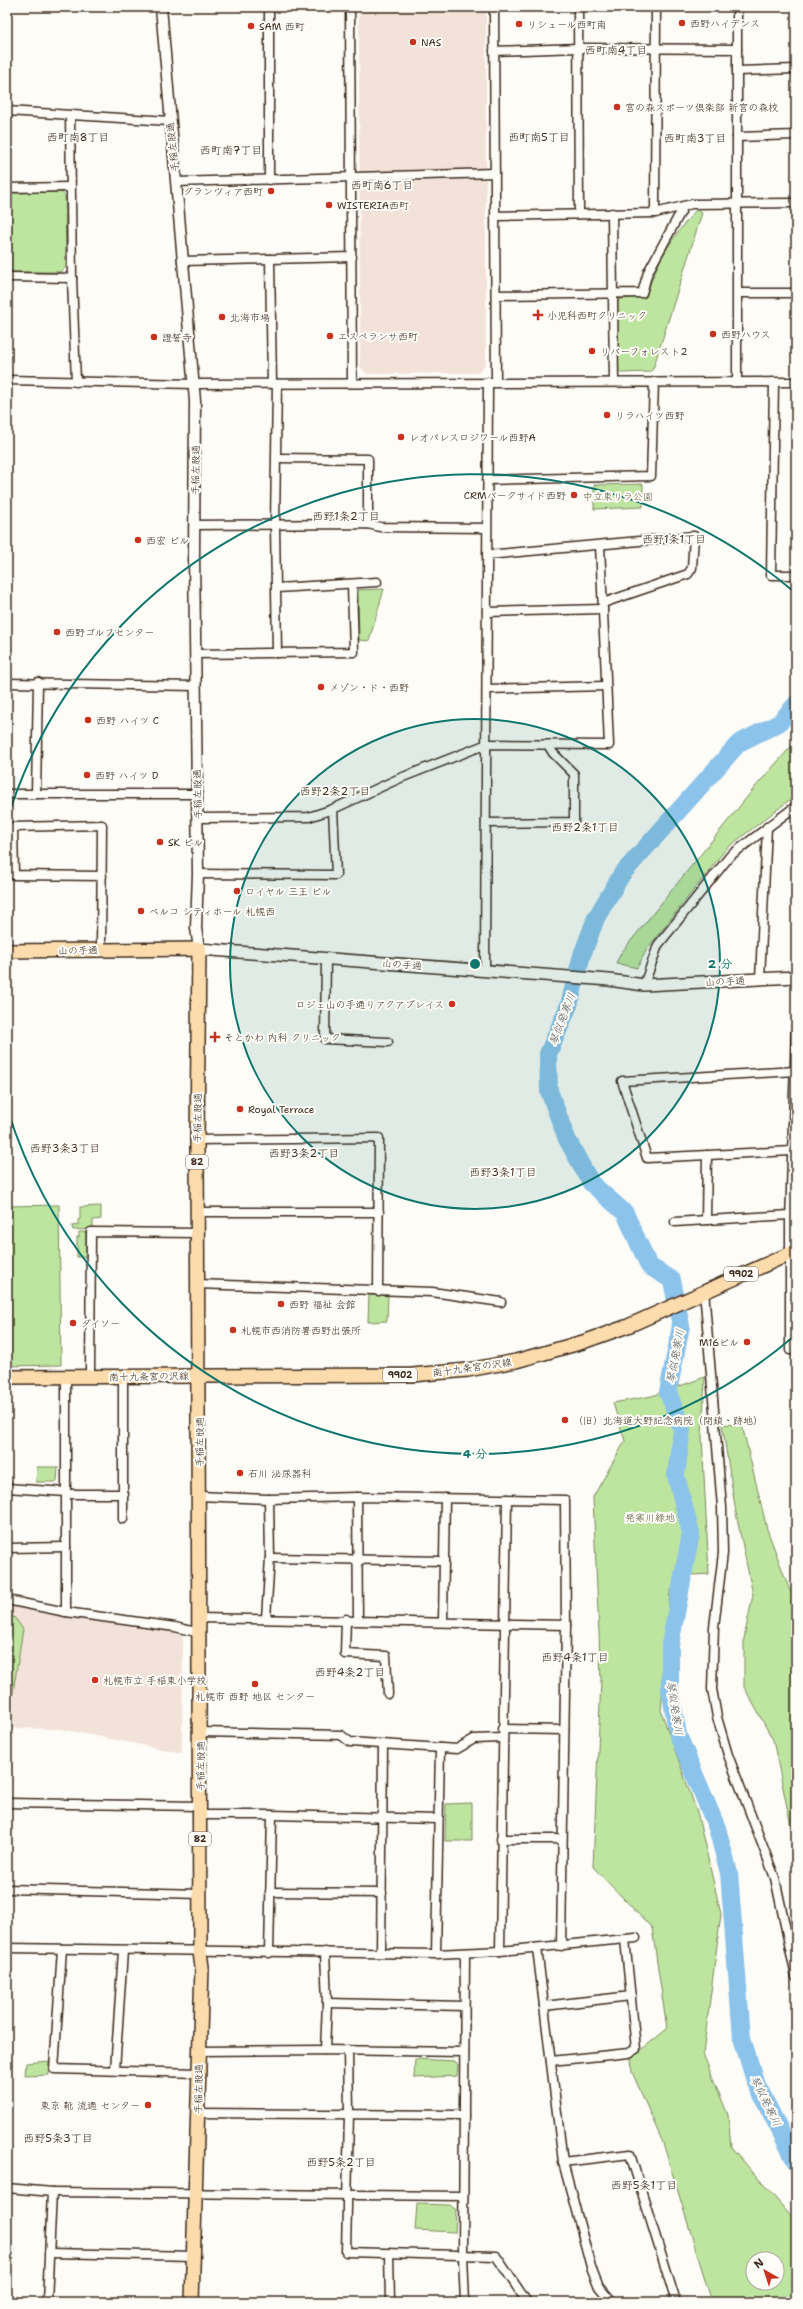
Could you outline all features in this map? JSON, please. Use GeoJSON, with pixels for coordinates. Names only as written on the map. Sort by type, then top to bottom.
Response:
{"type":"FeatureCollection","features":[{"type":"Feature","properties":{"kind":"main road","name":"山の手通"},"geometry":{"type":"LineString","coordinates":[[7,951],[200,949],[609,980],[624,984],[644,986],[796,977]]}},
{"type":"Feature","properties":{"kind":"main road","name":"手稲左股通"},"geometry":{"type":"LineString","coordinates":[[192,2302],[195,2256],[198,2051],[202,1967],[200,1952],[199,1375],[197,1284],[197,1140],[200,949]]}},
{"type":"Feature","properties":{"kind":"main road","name":"南十九条宮の沢線"},"geometry":{"type":"LineString","coordinates":[[7,1377],[412,1375],[468,1370],[516,1361],[596,1338],[794,1252]]}},
{"type":"Feature","properties":{"kind":"street","name":"手稲左股通"},"geometry":{"type":"LineString","coordinates":[[161,7],[169,121],[176,182],[195,401],[194,525],[198,818],[196,928],[200,949]]}},
{"type":"Feature","properties":{"kind":"street"},"geometry":{"type":"LineString","coordinates":[[269,7],[269,180]]}},
{"type":"Feature","properties":{"kind":"street"},"geometry":{"type":"LineString","coordinates":[[350,7],[352,383]]}},
{"type":"Feature","properties":{"kind":"street"},"geometry":{"type":"LineString","coordinates":[[484,970],[487,744],[486,528],[496,295],[494,7]]}},
{"type":"Feature","properties":{"kind":"street"},"geometry":{"type":"LineString","coordinates":[[578,7],[579,214]]}},
{"type":"Feature","properties":{"kind":"street"},"geometry":{"type":"LineString","coordinates":[[655,213],[656,7]]}},
{"type":"Feature","properties":{"kind":"street"},"geometry":{"type":"LineString","coordinates":[[737,7],[737,382]]}},
{"type":"Feature","properties":{"kind":"street"},"geometry":{"type":"LineString","coordinates":[[494,51],[578,48],[656,50],[737,49]]}},
{"type":"Feature","properties":{"kind":"street"},"geometry":{"type":"LineString","coordinates":[[737,71],[796,69]]}},
{"type":"Feature","properties":{"kind":"street"},"geometry":{"type":"LineString","coordinates":[[7,111],[169,121]]}},
{"type":"Feature","properties":{"kind":"street"},"geometry":{"type":"LineString","coordinates":[[70,114],[72,278],[76,382]]}},
{"type":"Feature","properties":{"kind":"street"},"geometry":{"type":"LineString","coordinates":[[737,137],[796,135]]}},
{"type":"Feature","properties":{"kind":"street"},"geometry":{"type":"LineString","coordinates":[[176,182],[495,173]]}},
{"type":"Feature","properties":{"kind":"street"},"geometry":{"type":"LineString","coordinates":[[7,188],[70,187]]}},
{"type":"Feature","properties":{"kind":"street"},"geometry":{"type":"LineString","coordinates":[[495,216],[655,213],[684,206],[796,203]]}},
{"type":"Feature","properties":{"kind":"street"},"geometry":{"type":"LineString","coordinates":[[496,295],[612,292],[642,293],[648,272],[684,206]]}},
{"type":"Feature","properties":{"kind":"street"},"geometry":{"type":"LineString","coordinates":[[612,213],[614,382]]}},
{"type":"Feature","properties":{"kind":"street"},"geometry":{"type":"LineString","coordinates":[[182,261],[352,257]]}},
{"type":"Feature","properties":{"kind":"street"},"geometry":{"type":"LineString","coordinates":[[270,258],[277,458],[275,524],[277,653]]}},
{"type":"Feature","properties":{"kind":"street"},"geometry":{"type":"LineString","coordinates":[[7,277],[72,278]]}},
{"type":"Feature","properties":{"kind":"street"},"geometry":{"type":"LineString","coordinates":[[738,293],[796,293]]}},
{"type":"Feature","properties":{"kind":"street"},"geometry":{"type":"LineString","coordinates":[[7,380],[194,384],[796,382]]}},
{"type":"Feature","properties":{"kind":"street"},"geometry":{"type":"LineString","coordinates":[[487,480],[651,476],[654,382]]}},
{"type":"Feature","properties":{"kind":"street"},"geometry":{"type":"LineString","coordinates":[[774,382],[771,575],[796,574]]}},
{"type":"Feature","properties":{"kind":"street"},"geometry":{"type":"LineString","coordinates":[[277,458],[368,459],[368,524]]}},
{"type":"Feature","properties":{"kind":"street"},"geometry":{"type":"LineString","coordinates":[[194,525],[368,524],[380,527],[486,528]]}},
{"type":"Feature","properties":{"kind":"street"},"geometry":{"type":"LineString","coordinates":[[487,555],[600,546],[694,536],[692,568],[688,574],[603,606],[487,612]]}},
{"type":"Feature","properties":{"kind":"street"},"geometry":{"type":"LineString","coordinates":[[198,818],[309,817],[333,809],[398,779],[487,744],[608,745],[600,546]]}},
{"type":"Feature","properties":{"kind":"street"},"geometry":{"type":"LineString","coordinates":[[277,588],[352,585],[377,582]]}},
{"type":"Feature","properties":{"kind":"street"},"geometry":{"type":"LineString","coordinates":[[195,654],[354,652],[352,585]]}},
{"type":"Feature","properties":{"kind":"street"},"geometry":{"type":"LineString","coordinates":[[7,683],[38,682],[92,685],[196,686]]}},
{"type":"Feature","properties":{"kind":"street"},"geometry":{"type":"LineString","coordinates":[[36,794],[38,682]]}},
{"type":"Feature","properties":{"kind":"street"},"geometry":{"type":"LineString","coordinates":[[487,689],[606,686]]}},
{"type":"Feature","properties":{"kind":"street"},"geometry":{"type":"LineString","coordinates":[[486,823],[574,822],[574,774],[553,753],[548,745]]}},
{"type":"Feature","properties":{"kind":"street"},"geometry":{"type":"LineString","coordinates":[[7,794],[197,794]]}},
{"type":"Feature","properties":{"kind":"street"},"geometry":{"type":"LineString","coordinates":[[644,986],[658,945],[730,856],[796,806]]}},
{"type":"Feature","properties":{"kind":"street"},"geometry":{"type":"LineString","coordinates":[[198,874],[336,875],[333,809]]}},
{"type":"Feature","properties":{"kind":"street"},"geometry":{"type":"LineString","coordinates":[[102,876],[14,875],[13,827],[102,825],[102,876],[102,949]]}},
{"type":"Feature","properties":{"kind":"street"},"geometry":{"type":"LineString","coordinates":[[760,979],[767,828]]}},
{"type":"Feature","properties":{"kind":"street"},"geometry":{"type":"LineString","coordinates":[[326,958],[325,1039],[388,1042]]}},
{"type":"Feature","properties":{"kind":"street"},"geometry":{"type":"LineString","coordinates":[[796,1026],[794,1138],[792,1151],[790,1215],[794,1252],[790,1350],[796,1350]]}},
{"type":"Feature","properties":{"kind":"street"},"geometry":{"type":"LineString","coordinates":[[792,1151],[647,1158],[622,1080],[795,1071]]}},
{"type":"Feature","properties":{"kind":"street"},"geometry":{"type":"LineString","coordinates":[[197,1140],[379,1138],[378,1291]]}},
{"type":"Feature","properties":{"kind":"street"},"geometry":{"type":"LineString","coordinates":[[706,1155],[706,1220]]}},
{"type":"Feature","properties":{"kind":"street"},"geometry":{"type":"LineString","coordinates":[[198,1212],[379,1212]]}},
{"type":"Feature","properties":{"kind":"street"},"geometry":{"type":"LineString","coordinates":[[675,1222],[790,1215]]}},
{"type":"Feature","properties":{"kind":"street"},"geometry":{"type":"LineString","coordinates":[[90,1376],[91,1232],[198,1233]]}},
{"type":"Feature","properties":{"kind":"street"},"geometry":{"type":"LineString","coordinates":[[197,1284],[432,1292],[501,1302]]}},
{"type":"Feature","properties":{"kind":"street"},"geometry":{"type":"LineString","coordinates":[[704,1290],[722,1507],[722,1553],[714,1627],[712,1689],[716,1717],[728,1755],[775,1878],[796,1977]]}},
{"type":"Feature","properties":{"kind":"street"},"geometry":{"type":"LineString","coordinates":[[123,1376],[123,1519]]}},
{"type":"Feature","properties":{"kind":"street"},"geometry":{"type":"LineString","coordinates":[[66,1377],[66,1612]]}},
{"type":"Feature","properties":{"kind":"street"},"geometry":{"type":"LineString","coordinates":[[7,1488],[66,1493],[124,1494]]}},
{"type":"Feature","properties":{"kind":"street"},"geometry":{"type":"LineString","coordinates":[[199,1496],[269,1499],[445,1498],[565,1500],[566,1625],[561,1946]]}},
{"type":"Feature","properties":{"kind":"street"},"geometry":{"type":"LineString","coordinates":[[357,1498],[358,1620]]}},
{"type":"Feature","properties":{"kind":"street"},"geometry":{"type":"LineString","coordinates":[[443,1621],[445,1498]]}},
{"type":"Feature","properties":{"kind":"street"},"geometry":{"type":"LineString","coordinates":[[266,1618],[270,1558],[269,1499]]}},
{"type":"Feature","properties":{"kind":"street"},"geometry":{"type":"LineString","coordinates":[[500,1951],[502,1730],[507,1499]]}},
{"type":"Feature","properties":{"kind":"street"},"geometry":{"type":"LineString","coordinates":[[7,1548],[66,1547]]}},
{"type":"Feature","properties":{"kind":"street"},"geometry":{"type":"LineString","coordinates":[[270,1558],[358,1561],[444,1561]]}},
{"type":"Feature","properties":{"kind":"street"},"geometry":{"type":"LineString","coordinates":[[7,1600],[66,1612],[175,1627],[200,1633]]}},
{"type":"Feature","properties":{"kind":"street"},"geometry":{"type":"LineString","coordinates":[[200,1618],[505,1622],[566,1625]]}},
{"type":"Feature","properties":{"kind":"street"},"geometry":{"type":"LineString","coordinates":[[346,1620],[345,1654],[386,1656],[388,1694]]}},
{"type":"Feature","properties":{"kind":"street"},"geometry":{"type":"LineString","coordinates":[[502,1730],[564,1730]]}},
{"type":"Feature","properties":{"kind":"street"},"geometry":{"type":"LineString","coordinates":[[200,1732],[341,1735],[350,1742],[440,1748],[457,1748],[474,1739],[502,1738]]}},
{"type":"Feature","properties":{"kind":"street"},"geometry":{"type":"LineString","coordinates":[[381,1953],[383,1745]]}},
{"type":"Feature","properties":{"kind":"street"},"geometry":{"type":"LineString","coordinates":[[436,1954],[440,1748]]}},
{"type":"Feature","properties":{"kind":"street"},"geometry":{"type":"LineString","coordinates":[[7,1803],[272,1815],[438,1819]]}},
{"type":"Feature","properties":{"kind":"street"},"geometry":{"type":"LineString","coordinates":[[269,1953],[272,1815]]}},
{"type":"Feature","properties":{"kind":"street"},"geometry":{"type":"LineString","coordinates":[[501,1839],[562,1839]]}},
{"type":"Feature","properties":{"kind":"street"},"geometry":{"type":"LineString","coordinates":[[7,1889],[200,1894]]}},
{"type":"Feature","properties":{"kind":"street"},"geometry":{"type":"LineString","coordinates":[[270,1892],[382,1893]]}},
{"type":"Feature","properties":{"kind":"street"},"geometry":{"type":"LineString","coordinates":[[7,1948],[123,1951],[436,1954],[500,1951],[636,1938]]}},
{"type":"Feature","properties":{"kind":"street"},"geometry":{"type":"LineString","coordinates":[[551,2061],[629,2053],[636,2049],[632,1996],[625,1939]]}},
{"type":"Feature","properties":{"kind":"street"},"geometry":{"type":"LineString","coordinates":[[537,1948],[563,2162],[591,2266],[599,2287],[612,2302]]}},
{"type":"Feature","properties":{"kind":"street"},"geometry":{"type":"LineString","coordinates":[[62,1949],[54,2069],[198,2073]]}},
{"type":"Feature","properties":{"kind":"street"},"geometry":{"type":"LineString","coordinates":[[116,2070],[123,1951]]}},
{"type":"Feature","properties":{"kind":"street"},"geometry":{"type":"LineString","coordinates":[[325,1952],[327,2003],[325,2050]]}},
{"type":"Feature","properties":{"kind":"street"},"geometry":{"type":"LineString","coordinates":[[465,1953],[463,2196],[465,2302]]}},
{"type":"Feature","properties":{"kind":"street"},"geometry":{"type":"LineString","coordinates":[[544,2006],[632,1996]]}},
{"type":"Feature","properties":{"kind":"street"},"geometry":{"type":"LineString","coordinates":[[327,2003],[464,2006]]}},
{"type":"Feature","properties":{"kind":"street"},"geometry":{"type":"LineString","coordinates":[[198,2051],[348,2050],[464,2052]]}},
{"type":"Feature","properties":{"kind":"street"},"geometry":{"type":"LineString","coordinates":[[348,2050],[349,2113],[346,2252],[496,2256],[527,2302]]}},
{"type":"Feature","properties":{"kind":"street"},"geometry":{"type":"LineString","coordinates":[[197,2113],[464,2115]]}},
{"type":"Feature","properties":{"kind":"street"},"geometry":{"type":"LineString","coordinates":[[563,2162],[630,2154],[676,2302]]}},
{"type":"Feature","properties":{"kind":"street"},"geometry":{"type":"LineString","coordinates":[[7,2188],[52,2192],[196,2192],[463,2196]]}},
{"type":"Feature","properties":{"kind":"street"},"geometry":{"type":"LineString","coordinates":[[47,2302],[52,2192]]}},
{"type":"Feature","properties":{"kind":"street"},"geometry":{"type":"LineString","coordinates":[[49,2253],[195,2256]]}},
{"type":"Feature","properties":{"kind":"street"},"geometry":{"type":"LineString","coordinates":[[389,2253],[390,2302]]}},
{"type":"Feature","properties":{"kind":"shaded area"},"geometry":{"type":"Polygon","coordinates":[[[359,7],[486,7],[486,363],[478,373],[367,374],[360,367],[359,7]]]}},
{"type":"Feature","properties":{"kind":"shaded area","name":"札幌市立 手稲東小学校"},"geometry":{"type":"Polygon","coordinates":[[[7,1604],[183,1632],[182,1753],[60,1729],[7,1728],[7,1604]]]}},
{"type":"Feature","properties":{"kind":"green space"},"geometry":{"type":"Polygon","coordinates":[[[62,192],[65,196],[66,267],[61,272],[7,272],[7,193],[62,192]]]}},
{"type":"Feature","properties":{"kind":"green space"},"geometry":{"type":"Polygon","coordinates":[[[696,210],[702,213],[653,369],[649,372],[620,373],[617,369],[617,303],[620,299],[646,297],[655,272],[666,250],[696,210]]]}},
{"type":"Feature","properties":{"kind":"green space","name":"中立東リラ公園"},"geometry":{"type":"Polygon","coordinates":[[[643,484],[643,507],[594,509],[594,485],[643,484]]]}},
{"type":"Feature","properties":{"kind":"green space"},"geometry":{"type":"Polygon","coordinates":[[[384,589],[369,641],[359,640],[358,590],[384,589]]]}},
{"type":"Feature","properties":{"kind":"green space"},"geometry":{"type":"Polygon","coordinates":[[[796,741],[796,795],[726,849],[647,949],[637,968],[616,963],[621,953],[756,786],[796,741]]]}},
{"type":"Feature","properties":{"kind":"green space"},"geometry":{"type":"Polygon","coordinates":[[[59,1205],[61,1365],[7,1366],[7,1206],[59,1205]]]}},
{"type":"Feature","properties":{"kind":"green space"},"geometry":{"type":"Polygon","coordinates":[[[101,1206],[101,1219],[93,1220],[93,1229],[73,1230],[72,1226],[78,1225],[78,1220],[80,1219],[80,1207],[101,1206]]]}},
{"type":"Feature","properties":{"kind":"green space"},"geometry":{"type":"Polygon","coordinates":[[[79,1232],[86,1232],[86,1257],[77,1257],[77,1237],[79,1237],[79,1232]]]}},
{"type":"Feature","properties":{"kind":"green space"},"geometry":{"type":"Polygon","coordinates":[[[369,1295],[388,1295],[387,1321],[368,1322],[369,1295]]]}},
{"type":"Feature","properties":{"kind":"green space","name":"発寒川緑地"},"geometry":{"type":"Polygon","coordinates":[[[705,1377],[702,1436],[709,1574],[693,1575],[670,1591],[661,1711],[697,1812],[721,1914],[703,2054],[728,2115],[731,2147],[796,2222],[796,2302],[712,2302],[663,2143],[632,2072],[631,2058],[667,2029],[652,1928],[593,1867],[601,1680],[593,1497],[625,1441],[613,1403],[652,1396],[705,1377]]]}},
{"type":"Feature","properties":{"kind":"green space"},"geometry":{"type":"Polygon","coordinates":[[[722,1424],[742,1425],[767,1529],[790,1591],[796,1595],[796,1850],[773,1740],[744,1687],[744,1638],[753,1595],[736,1513],[722,1424]]]}},
{"type":"Feature","properties":{"kind":"green space"},"geometry":{"type":"Polygon","coordinates":[[[37,1467],[58,1467],[57,1482],[36,1482],[37,1467]]]}},
{"type":"Feature","properties":{"kind":"green space"},"geometry":{"type":"Polygon","coordinates":[[[7,1616],[14,1617],[23,1629],[8,1724],[7,1616]]]}},
{"type":"Feature","properties":{"kind":"green space"},"geometry":{"type":"Polygon","coordinates":[[[472,1803],[472,1841],[445,1841],[446,1804],[472,1803]]]}},
{"type":"Feature","properties":{"kind":"green space"},"geometry":{"type":"Polygon","coordinates":[[[415,2059],[455,2061],[458,2065],[457,2076],[414,2078],[415,2059]]]}},
{"type":"Feature","properties":{"kind":"green space"},"geometry":{"type":"Polygon","coordinates":[[[49,2061],[49,2075],[25,2076],[26,2063],[49,2061]]]}},
{"type":"Feature","properties":{"kind":"green space"},"geometry":{"type":"Polygon","coordinates":[[[417,2204],[450,2205],[456,2210],[455,2232],[415,2230],[417,2204]]]}},
{"type":"Feature","properties":{"kind":"waterway","name":"琴似発寒川"},"geometry":{"type":"LineString","coordinates":[[796,704],[779,723],[739,743],[622,874],[596,918],[582,955],[569,1005],[548,1054],[549,1091],[567,1139],[591,1183],[625,1213],[649,1266],[672,1280],[681,1326],[668,1392],[682,1429],[676,1476],[691,1533],[670,1645],[670,1690],[678,1735],[717,1828],[729,1873],[742,2038],[755,2081],[796,2162]]}},
{"type":"Feature","properties":{"kind":"place","name":"西野ハイデンス"},"geometry":{"type":"Point","coordinates":[682,23]}},
{"type":"Feature","properties":{"kind":"place","name":"リシェール西町南"},"geometry":{"type":"Point","coordinates":[519,24]}},
{"type":"Feature","properties":{"kind":"place","name":"SAM 西町"},"geometry":{"type":"Point","coordinates":[251,26]}},
{"type":"Feature","properties":{"kind":"place","name":"NAS"},"geometry":{"type":"Point","coordinates":[413,42]}},
{"type":"Feature","properties":{"kind":"place","name":"宮の森スポーツ倶楽部 新宮の森校"},"geometry":{"type":"Point","coordinates":[617,107]}},
{"type":"Feature","properties":{"kind":"place","name":"グランヴィア西町"},"geometry":{"type":"Point","coordinates":[271,191]}},
{"type":"Feature","properties":{"kind":"place","name":"WISTERIA西町"},"geometry":{"type":"Point","coordinates":[329,205]}},
{"type":"Feature","properties":{"kind":"place","name":"小児科西町クリニック"},"geometry":{"type":"Point","coordinates":[538,315]}},
{"type":"Feature","properties":{"kind":"place","name":"北海市場"},"geometry":{"type":"Point","coordinates":[222,317]}},
{"type":"Feature","properties":{"kind":"place","name":"西野ハウス"},"geometry":{"type":"Point","coordinates":[713,334]}},
{"type":"Feature","properties":{"kind":"place","name":"エスペランサ西町"},"geometry":{"type":"Point","coordinates":[330,336]}},
{"type":"Feature","properties":{"kind":"place","name":"證誓寺"},"geometry":{"type":"Point","coordinates":[154,337]}},
{"type":"Feature","properties":{"kind":"place","name":"リバーフォレスト2"},"geometry":{"type":"Point","coordinates":[592,351]}},
{"type":"Feature","properties":{"kind":"place","name":"リラハイツ西野"},"geometry":{"type":"Point","coordinates":[607,415]}},
{"type":"Feature","properties":{"kind":"place","name":"レオパレスロジワール西野A"},"geometry":{"type":"Point","coordinates":[401,437]}},
{"type":"Feature","properties":{"kind":"place","name":"CRMパークサイド西野"},"geometry":{"type":"Point","coordinates":[574,495]}},
{"type":"Feature","properties":{"kind":"place","name":"西宏 ビル"},"geometry":{"type":"Point","coordinates":[138,540]}},
{"type":"Feature","properties":{"kind":"place","name":"西野ゴルフセンター"},"geometry":{"type":"Point","coordinates":[57,632]}},
{"type":"Feature","properties":{"kind":"place","name":"メゾン・ド・西野"},"geometry":{"type":"Point","coordinates":[321,687]}},
{"type":"Feature","properties":{"kind":"place","name":"西野 ハイツ C"},"geometry":{"type":"Point","coordinates":[88,720]}},
{"type":"Feature","properties":{"kind":"place","name":"西野 ハイツ D"},"geometry":{"type":"Point","coordinates":[87,775]}},
{"type":"Feature","properties":{"kind":"place","name":"SK ビル"},"geometry":{"type":"Point","coordinates":[160,842]}},
{"type":"Feature","properties":{"kind":"place","name":"ロイヤル 三王 ビル"},"geometry":{"type":"Point","coordinates":[237,891]}},
{"type":"Feature","properties":{"kind":"place","name":"ベルコ シティホール 札幌西"},"geometry":{"type":"Point","coordinates":[141,911]}},
{"type":"Feature","properties":{"kind":"place","name":"ロジェ山の手通りアクアプレイス"},"geometry":{"type":"Point","coordinates":[452,1004]}},
{"type":"Feature","properties":{"kind":"place","name":"そとかわ 内科 クリニック"},"geometry":{"type":"Point","coordinates":[215,1037]}},
{"type":"Feature","properties":{"kind":"place","name":"Royal Terrace"},"geometry":{"type":"Point","coordinates":[240,1109]}},
{"type":"Feature","properties":{"kind":"place","name":"西野 福祉 会館"},"geometry":{"type":"Point","coordinates":[281,1304]}},
{"type":"Feature","properties":{"kind":"place","name":"ダイソー"},"geometry":{"type":"Point","coordinates":[73,1323]}},
{"type":"Feature","properties":{"kind":"place","name":"札幌市西消防署西野出張所"},"geometry":{"type":"Point","coordinates":[233,1330]}},
{"type":"Feature","properties":{"kind":"place","name":"M16ビル"},"geometry":{"type":"Point","coordinates":[747,1342]}},
{"type":"Feature","properties":{"kind":"place","name":"（旧）北海道大野記念病院（閉鎖・跡地）"},"geometry":{"type":"Point","coordinates":[565,1420]}},
{"type":"Feature","properties":{"kind":"place","name":"石川 泌尿器科"},"geometry":{"type":"Point","coordinates":[240,1473]}},
{"type":"Feature","properties":{"kind":"place","name":"札幌市立 手稲東小学校"},"geometry":{"type":"Point","coordinates":[95,1680]}},
{"type":"Feature","properties":{"kind":"place","name":"札幌市 西野 地区 センター"},"geometry":{"type":"Point","coordinates":[255,1684]}},
{"type":"Feature","properties":{"kind":"place","name":"東京 靴 流通 センター"},"geometry":{"type":"Point","coordinates":[148,2105]}},
{"type":"Feature","properties":{"kind":"district","name":"西町南4丁目"},"geometry":{"type":"Point","coordinates":[616,50]}},
{"type":"Feature","properties":{"kind":"district","name":"西町南8丁目"},"geometry":{"type":"Point","coordinates":[78,137]}},
{"type":"Feature","properties":{"kind":"district","name":"西町南5丁目"},"geometry":{"type":"Point","coordinates":[539,137]}},
{"type":"Feature","properties":{"kind":"district","name":"西町南3丁目"},"geometry":{"type":"Point","coordinates":[695,138]}},
{"type":"Feature","properties":{"kind":"district","name":"西町南7丁目"},"geometry":{"type":"Point","coordinates":[231,150]}},
{"type":"Feature","properties":{"kind":"district","name":"西町南6丁目"},"geometry":{"type":"Point","coordinates":[382,185]}},
{"type":"Feature","properties":{"kind":"district","name":"西野1条2丁目"},"geometry":{"type":"Point","coordinates":[346,516]}},
{"type":"Feature","properties":{"kind":"district","name":"西野1条1丁目"},"geometry":{"type":"Point","coordinates":[674,539]}},
{"type":"Feature","properties":{"kind":"district","name":"西野2条2丁目"},"geometry":{"type":"Point","coordinates":[335,791]}},
{"type":"Feature","properties":{"kind":"district","name":"西野2条1丁目"},"geometry":{"type":"Point","coordinates":[585,827]}},
{"type":"Feature","properties":{"kind":"district","name":"西野3条3丁目"},"geometry":{"type":"Point","coordinates":[65,1148]}},
{"type":"Feature","properties":{"kind":"district","name":"西野3条2丁目"},"geometry":{"type":"Point","coordinates":[304,1153]}},
{"type":"Feature","properties":{"kind":"district","name":"西野3条1丁目"},"geometry":{"type":"Point","coordinates":[503,1172]}},
{"type":"Feature","properties":{"kind":"district","name":"西野4条1丁目"},"geometry":{"type":"Point","coordinates":[575,1657]}},
{"type":"Feature","properties":{"kind":"district","name":"西野4条2丁目"},"geometry":{"type":"Point","coordinates":[350,1672]}},
{"type":"Feature","properties":{"kind":"district","name":"西野5条3丁目"},"geometry":{"type":"Point","coordinates":[58,2138]}},
{"type":"Feature","properties":{"kind":"district","name":"西野5条2丁目"},"geometry":{"type":"Point","coordinates":[341,2162]}},
{"type":"Feature","properties":{"kind":"district","name":"西野5条1丁目"},"geometry":{"type":"Point","coordinates":[644,2185]}}]}
